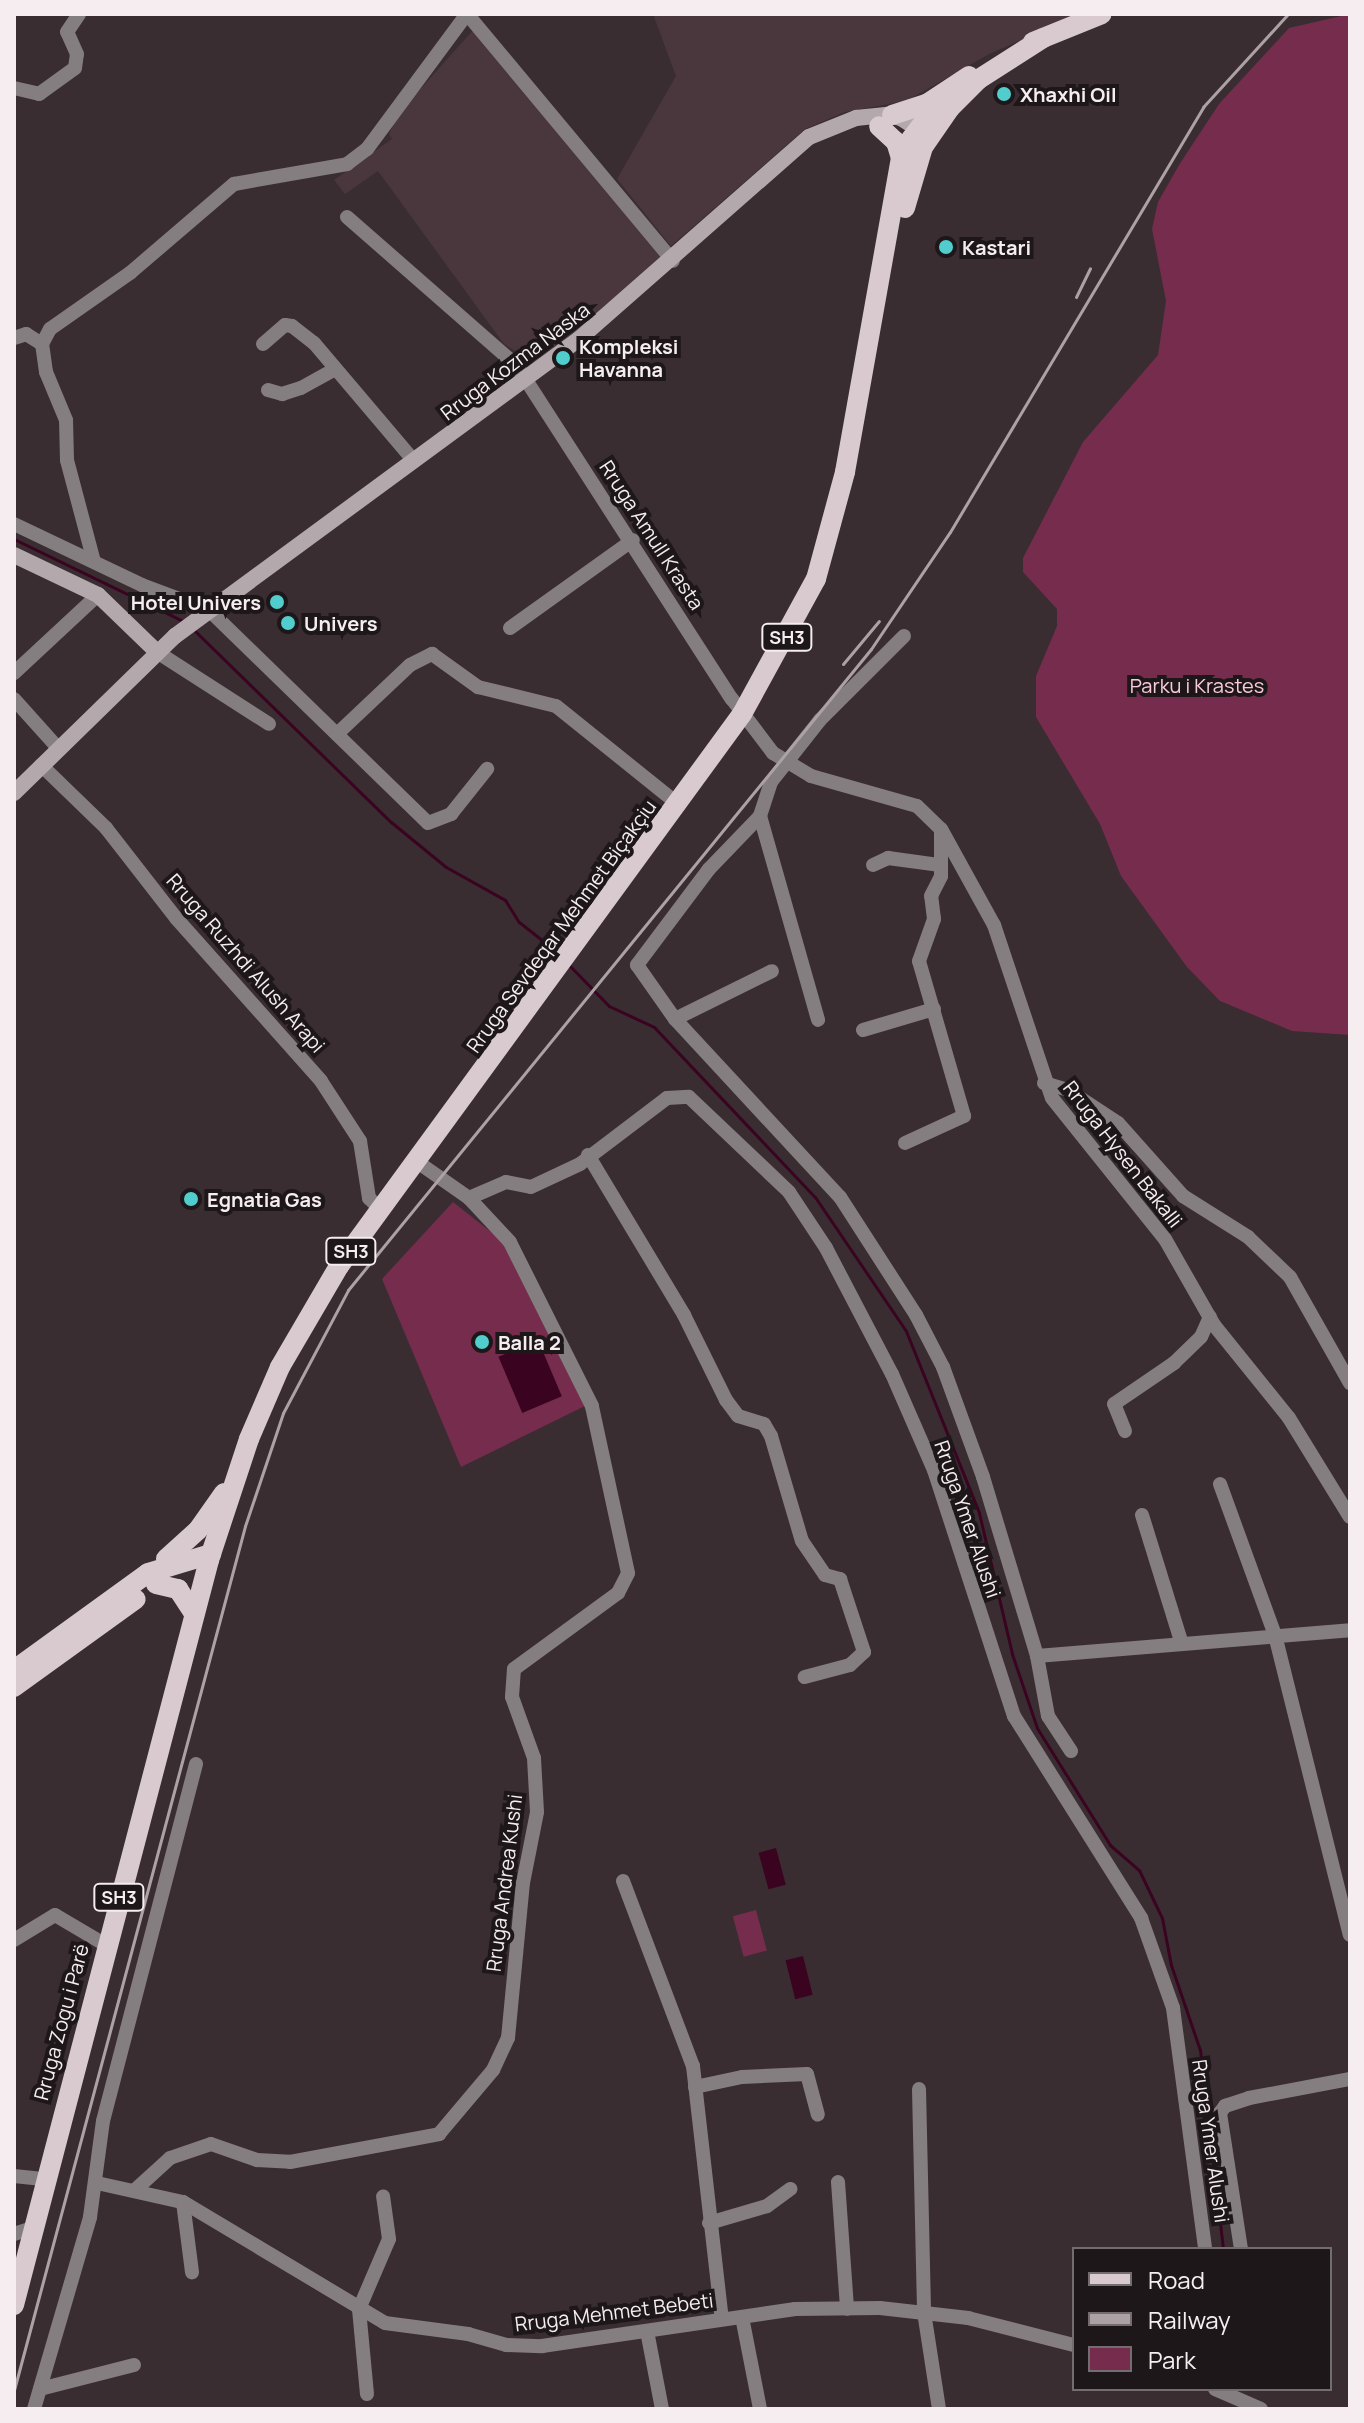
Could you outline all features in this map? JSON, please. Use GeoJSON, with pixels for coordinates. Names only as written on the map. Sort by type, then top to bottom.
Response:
{"type":"FeatureCollection","features":[{"type":"Feature","properties":{"kind":"main road","name":"SH3"},"geometry":{"type":"LineString","coordinates":[[882,284],[899,170],[960,83],[993,60],[1102,14]]}},
{"type":"Feature","properties":{"kind":"main road","name":"SH3"},"geometry":{"type":"LineString","coordinates":[[882,284],[920,137],[979,79],[1043,38]]}},
{"type":"Feature","properties":{"kind":"main road"},"geometry":{"type":"LineString","coordinates":[[885,121],[919,107],[960,83]]}},
{"type":"Feature","properties":{"kind":"main road","name":"Rruga Kozma Naska"},"geometry":{"type":"LineString","coordinates":[[157,652],[526,378],[673,261],[789,153],[840,124],[885,121]]}},
{"type":"Feature","properties":{"kind":"main road"},"geometry":{"type":"LineString","coordinates":[[885,121],[920,137]]}},
{"type":"Feature","properties":{"kind":"main road"},"geometry":{"type":"LineString","coordinates":[[885,121],[896,142],[899,170]]}},
{"type":"Feature","properties":{"kind":"main road","name":"Rruga Sevdeqar Mehmet Biçakçiu"},"geometry":{"type":"LineString","coordinates":[[209,1560],[232,1485],[298,1332],[416,1161],[679,805],[742,714],[793,626],[824,553],[882,284]]}},
{"type":"Feature","properties":{"kind":"main road"},"geometry":{"type":"LineString","coordinates":[[14,555],[98,595],[157,652],[57,747],[14,793]]}},
{"type":"Feature","properties":{"kind":"main road"},"geometry":{"type":"LineString","coordinates":[[14,1687],[152,1578],[188,1541],[232,1485]]}},
{"type":"Feature","properties":{"kind":"main road"},"geometry":{"type":"LineString","coordinates":[[14,1670],[152,1578],[209,1560]]}},
{"type":"Feature","properties":{"kind":"main road","name":"Rruga Zogu i Parë"},"geometry":{"type":"LineString","coordinates":[[14,2305],[209,1560]]}},
{"type":"Feature","properties":{"kind":"main road"},"geometry":{"type":"LineString","coordinates":[[152,1578],[178,1589],[194,1614]]}},
{"type":"Feature","properties":{"kind":"street"},"geometry":{"type":"LineString","coordinates":[[14,88],[39,94],[75,68],[77,54],[67,32],[79,14]]}},
{"type":"Feature","properties":{"kind":"street"},"geometry":{"type":"LineString","coordinates":[[93,558],[67,460],[66,420],[46,372],[42,344],[50,329],[139,265],[234,184],[347,164],[367,149],[468,14],[673,261]]}},
{"type":"Feature","properties":{"kind":"street","name":"Rruga Amull Krasta"},"geometry":{"type":"LineString","coordinates":[[347,217],[526,378],[633,540],[742,714]]}},
{"type":"Feature","properties":{"kind":"street"},"geometry":{"type":"LineString","coordinates":[[263,344],[289,325],[314,343],[414,461]]}},
{"type":"Feature","properties":{"kind":"street"},"geometry":{"type":"LineString","coordinates":[[14,338],[26,334],[42,344]]}},
{"type":"Feature","properties":{"kind":"street"},"geometry":{"type":"LineString","coordinates":[[268,390],[282,394],[301,388],[335,369]]}},
{"type":"Feature","properties":{"kind":"street"},"geometry":{"type":"LineString","coordinates":[[14,524],[93,558],[205,614],[337,734],[428,823],[451,814],[487,769]]}},
{"type":"Feature","properties":{"kind":"street"},"geometry":{"type":"LineString","coordinates":[[510,628],[633,540]]}},
{"type":"Feature","properties":{"kind":"street"},"geometry":{"type":"LineString","coordinates":[[14,673],[98,595]]}},
{"type":"Feature","properties":{"kind":"street"},"geometry":{"type":"LineString","coordinates":[[904,636],[820,720],[771,782],[760,816],[729,846],[637,959],[638,971],[675,1019],[840,1197],[909,1302],[943,1367],[969,1437],[1037,1656],[1048,1716],[1071,1751]]}},
{"type":"Feature","properties":{"kind":"street"},"geometry":{"type":"LineString","coordinates":[[157,652],[269,724]]}},
{"type":"Feature","properties":{"kind":"street"},"geometry":{"type":"LineString","coordinates":[[337,734],[410,665],[432,654],[478,687],[556,706],[679,805]]}},
{"type":"Feature","properties":{"kind":"street"},"geometry":{"type":"LineString","coordinates":[[14,699],[57,747]]}},
{"type":"Feature","properties":{"kind":"street","name":"Rruga Hysen Bakalli"},"geometry":{"type":"LineString","coordinates":[[742,714],[788,764],[917,806],[941,829],[994,925],[1044,1083],[1066,1118],[1165,1239],[1210,1317],[1289,1418],[1350,1517]]}},
{"type":"Feature","properties":{"kind":"street","name":"Rruga Ruzhdi Alush Arapi"},"geometry":{"type":"LineString","coordinates":[[41,765],[106,828],[176,918],[321,1081],[360,1141],[369,1198],[381,1210]]}},
{"type":"Feature","properties":{"kind":"street"},"geometry":{"type":"LineString","coordinates":[[760,816],[818,1020]]}},
{"type":"Feature","properties":{"kind":"street"},"geometry":{"type":"LineString","coordinates":[[905,1143],[964,1116],[919,961],[934,919],[931,896],[941,876],[941,829]]}},
{"type":"Feature","properties":{"kind":"street"},"geometry":{"type":"LineString","coordinates":[[873,865],[888,858],[939,865]]}},
{"type":"Feature","properties":{"kind":"street"},"geometry":{"type":"LineString","coordinates":[[675,1019],[772,971]]}},
{"type":"Feature","properties":{"kind":"street"},"geometry":{"type":"LineString","coordinates":[[863,1030],[934,1009]]}},
{"type":"Feature","properties":{"kind":"street"},"geometry":{"type":"LineString","coordinates":[[1044,1083],[1068,1090],[1118,1123],[1183,1196],[1248,1237],[1290,1277],[1350,1383]]}},
{"type":"Feature","properties":{"kind":"street","name":"Rruga Ymer Alushi"},"geometry":{"type":"LineString","coordinates":[[469,1198],[506,1182],[531,1187],[557,1178],[667,1098],[689,1097],[789,1192],[869,1323],[934,1470],[1014,1716],[1115,1872],[1141,1918],[1173,2008],[1205,2247]]}},
{"type":"Feature","properties":{"kind":"street"},"geometry":{"type":"LineString","coordinates":[[588,1155],[684,1315],[726,1400],[738,1416],[764,1424],[771,1436],[802,1541],[825,1575],[840,1579],[864,1652],[850,1665],[805,1677]]}},
{"type":"Feature","properties":{"kind":"street"},"geometry":{"type":"LineString","coordinates":[[416,1161],[469,1198]]}},
{"type":"Feature","properties":{"kind":"street","name":"Rruga Andrea Kushi"},"geometry":{"type":"LineString","coordinates":[[135,2190],[170,2158],[211,2144],[257,2160],[290,2162],[439,2134],[493,2070],[508,2038],[523,1883],[537,1812],[534,1758],[512,1697],[514,1669],[517,1662],[618,1593],[628,1573],[592,1406],[510,1242],[469,1198]]}},
{"type":"Feature","properties":{"kind":"street"},"geometry":{"type":"LineString","coordinates":[[1125,1431],[1114,1404],[1174,1363],[1201,1337],[1210,1317]]}},
{"type":"Feature","properties":{"kind":"street"},"geometry":{"type":"LineString","coordinates":[[1220,1484],[1275,1635],[1350,1935]]}},
{"type":"Feature","properties":{"kind":"street"},"geometry":{"type":"LineString","coordinates":[[1142,1515],[1181,1641]]}},
{"type":"Feature","properties":{"kind":"street"},"geometry":{"type":"LineString","coordinates":[[1037,1656],[1181,1641],[1350,1630]]}},
{"type":"Feature","properties":{"kind":"street"},"geometry":{"type":"LineString","coordinates":[[34,2409],[97,2183],[103,2121],[196,1764]]}},
{"type":"Feature","properties":{"kind":"street"},"geometry":{"type":"LineString","coordinates":[[623,1881],[689,2048],[722,2319]]}},
{"type":"Feature","properties":{"kind":"street"},"geometry":{"type":"LineString","coordinates":[[14,1940],[55,1915],[106,1945]]}},
{"type":"Feature","properties":{"kind":"street"},"geometry":{"type":"LineString","coordinates":[[695,2087],[742,2077],[807,2074],[818,2115]]}},
{"type":"Feature","properties":{"kind":"street"},"geometry":{"type":"LineString","coordinates":[[1241,2247],[1220,2113],[1225,2106],[1249,2098],[1350,2079]]}},
{"type":"Feature","properties":{"kind":"street"},"geometry":{"type":"LineString","coordinates":[[919,2089],[924,2312],[939,2409]]}},
{"type":"Feature","properties":{"kind":"street"},"geometry":{"type":"LineString","coordinates":[[14,2176],[45,2179]]}},
{"type":"Feature","properties":{"kind":"street"},"geometry":{"type":"LineString","coordinates":[[838,2182],[847,2309]]}},
{"type":"Feature","properties":{"kind":"street","name":"Rruga Mehmet Bebeti"},"geometry":{"type":"LineString","coordinates":[[97,2183],[183,2202],[359,2309],[404,2328],[468,2334],[518,2347],[722,2319],[847,2309],[924,2312],[1072,2345]]}},
{"type":"Feature","properties":{"kind":"street"},"geometry":{"type":"LineString","coordinates":[[709,2223],[767,2206],[790,2189]]}},
{"type":"Feature","properties":{"kind":"street"},"geometry":{"type":"LineString","coordinates":[[367,2394],[359,2309],[389,2239],[383,2196]]}},
{"type":"Feature","properties":{"kind":"street"},"geometry":{"type":"LineString","coordinates":[[183,2202],[192,2272]]}},
{"type":"Feature","properties":{"kind":"street"},"geometry":{"type":"LineString","coordinates":[[14,2234],[35,2227]]}},
{"type":"Feature","properties":{"kind":"street"},"geometry":{"type":"LineString","coordinates":[[742,2317],[760,2409]]}},
{"type":"Feature","properties":{"kind":"street"},"geometry":{"type":"LineString","coordinates":[[647,2331],[662,2409]]}},
{"type":"Feature","properties":{"kind":"street"},"geometry":{"type":"LineString","coordinates":[[40,2389],[134,2365]]}},
{"type":"Feature","properties":{"kind":"shaded area"},"geometry":{"type":"Polygon","coordinates":[[[653,14],[1082,14],[991,53],[906,101],[845,112],[805,129],[671,246],[617,179],[676,76],[653,14]]]}},
{"type":"Feature","properties":{"kind":"shaded area"},"geometry":{"type":"Polygon","coordinates":[[[475,28],[664,260],[536,364],[504,344],[378,171],[345,194],[334,180],[392,139],[389,134],[399,113],[475,28]]]}},
{"type":"Feature","properties":{"kind":"shaded area"},"geometry":{"type":"Polygon","coordinates":[[[538,1340],[562,1396],[522,1413],[498,1357],[538,1340]]]}},
{"type":"Feature","properties":{"kind":"shaded area"},"geometry":{"type":"Polygon","coordinates":[[[776,1848],[786,1885],[768,1889],[759,1853],[776,1848]]]}},
{"type":"Feature","properties":{"kind":"shaded area"},"geometry":{"type":"Polygon","coordinates":[[[803,1956],[813,1995],[795,1999],[786,1960],[803,1956]]]}},
{"type":"Feature","properties":{"kind":"green space","name":"Parku i Krastes"},"geometry":{"type":"Polygon","coordinates":[[[1350,14],[1350,1035],[1292,1031],[1220,1001],[1187,967],[1121,876],[1100,824],[1036,717],[1036,676],[1057,626],[1057,609],[1023,572],[1023,558],[1083,442],[1158,355],[1166,301],[1152,229],[1158,202],[1179,165],[1219,104],[1289,28],[1350,14]]]}},
{"type":"Feature","properties":{"kind":"green space","name":"Balla 2"},"geometry":{"type":"Polygon","coordinates":[[[453,1202],[505,1243],[587,1405],[461,1467],[382,1279],[453,1202]]]}},
{"type":"Feature","properties":{"kind":"green space"},"geometry":{"type":"Polygon","coordinates":[[[756,1910],[767,1951],[744,1957],[733,1916],[756,1910]]]}},
{"type":"Feature","properties":{"kind":"waterway"},"geometry":{"type":"LineString","coordinates":[[14,539],[183,621]]}},
{"type":"Feature","properties":{"kind":"waterway"},"geometry":{"type":"LineString","coordinates":[[195,631],[391,822],[446,867],[505,900],[519,922],[557,952]]}},
{"type":"Feature","properties":{"kind":"waterway"},"geometry":{"type":"LineString","coordinates":[[568,964],[609,1006],[654,1027],[815,1197],[906,1331],[979,1513],[1012,1654],[1037,1728],[1110,1845],[1139,1870],[1162,1918],[1171,1965],[1200,2050],[1223,2247]]}},
{"type":"Feature","properties":{"kind":"railway"},"geometry":{"type":"LineString","coordinates":[[14,2390],[245,1526],[283,1413],[348,1290],[871,649],[950,532],[1203,107],[1288,14]]}},
{"type":"Feature","properties":{"kind":"railway"},"geometry":{"type":"LineString","coordinates":[[1076,297],[1090,268]]}},
{"type":"Feature","properties":{"kind":"railway"},"geometry":{"type":"LineString","coordinates":[[843,664],[879,621]]}},
{"type":"Feature","properties":{"kind":"place","name":"Xhaxhi Oil"},"geometry":{"type":"Point","coordinates":[1004,94]}},
{"type":"Feature","properties":{"kind":"place","name":"Kastari"},"geometry":{"type":"Point","coordinates":[946,247]}},
{"type":"Feature","properties":{"kind":"place","name":"Kompleksi Havanna"},"geometry":{"type":"Point","coordinates":[563,358]}},
{"type":"Feature","properties":{"kind":"place","name":"Hotel Univers"},"geometry":{"type":"Point","coordinates":[277,602]}},
{"type":"Feature","properties":{"kind":"place","name":"Univers"},"geometry":{"type":"Point","coordinates":[288,623]}},
{"type":"Feature","properties":{"kind":"place","name":"Egnatia Gas"},"geometry":{"type":"Point","coordinates":[191,1199]}},
{"type":"Feature","properties":{"kind":"place","name":"Balla 2"},"geometry":{"type":"Point","coordinates":[482,1342]}}]}
